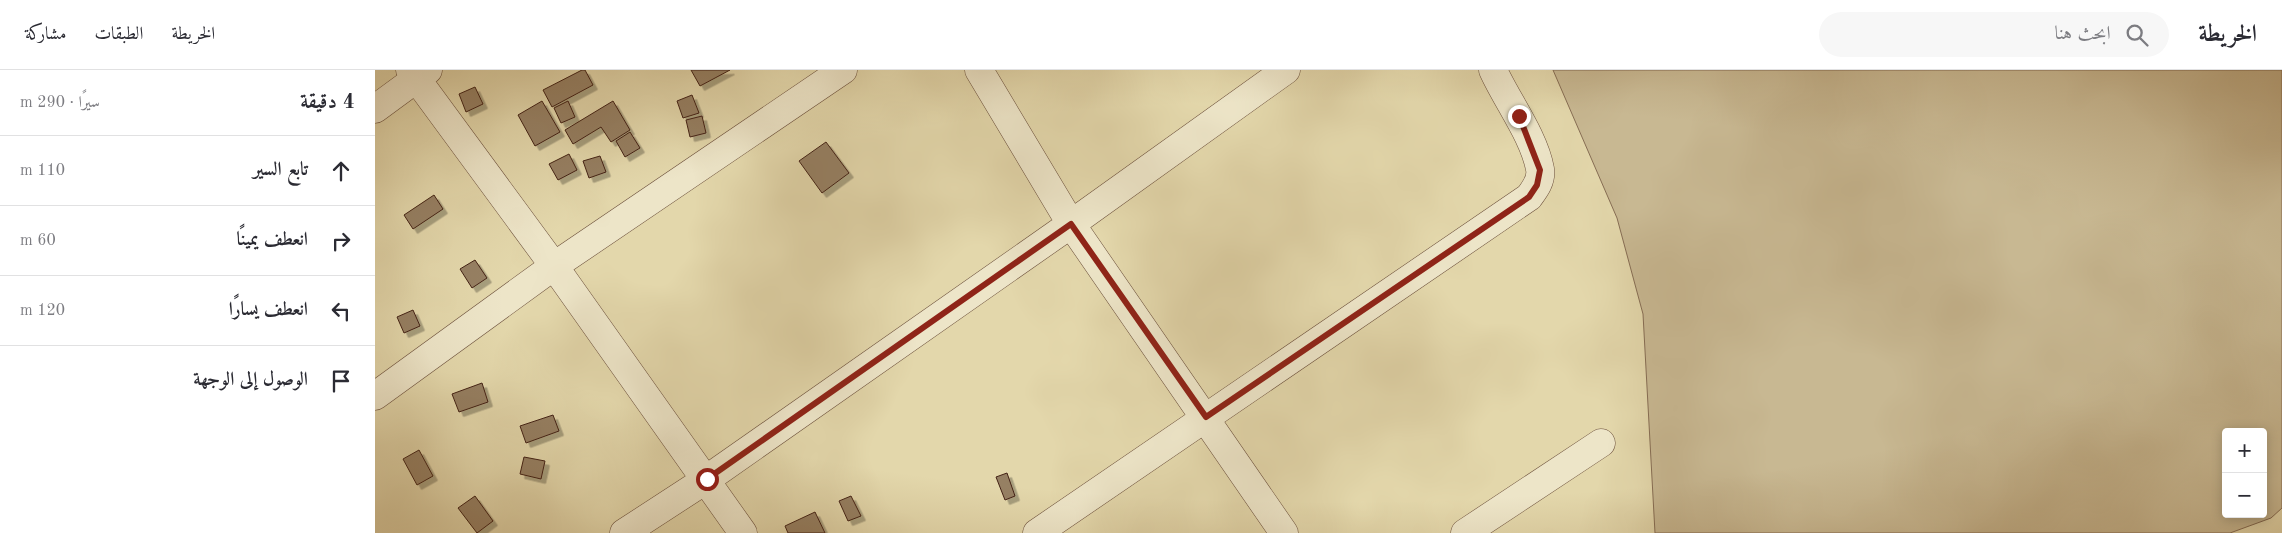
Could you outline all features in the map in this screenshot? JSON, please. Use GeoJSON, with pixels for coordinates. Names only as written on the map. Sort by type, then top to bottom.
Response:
{"type":"FeatureCollection","features":[{"type":"Feature","properties":{"kind":"street"},"geometry":{"type":"LineString","coordinates":[[375,396],[554,266],[843,70]]}},
{"type":"Feature","properties":{"kind":"street"},"geometry":{"type":"LineString","coordinates":[[979,70],[1071,224],[1206,417],[1284,533]]}},
{"type":"Feature","properties":{"kind":"street"},"geometry":{"type":"LineString","coordinates":[[625,533],[707,479],[1071,224],[1286,70]]}},
{"type":"Feature","properties":{"kind":"street"},"geometry":{"type":"LineString","coordinates":[[1037,533],[1529,197],[1537,185],[1540,170],[1519,116],[1493,70]]}},
{"type":"Feature","properties":{"kind":"street"},"geometry":{"type":"LineString","coordinates":[[375,109],[418,73],[707,479],[743,533]]}},
{"type":"Feature","properties":{"kind":"street"},"geometry":{"type":"LineString","coordinates":[[1465,533],[1601,443]]}},
{"type":"Feature","properties":{"kind":"shaded area"},"geometry":{"type":"Polygon","coordinates":[[[1553,70],[2282,70],[2282,508],[2271,518],[2230,533],[1655,533],[1643,314],[1617,218],[1553,70]]]}},
{"type":"Feature","properties":{"kind":"building"},"geometry":{"type":"Polygon","coordinates":[[[585,70],[593,85],[552,107],[543,90],[585,70]]]}},
{"type":"Feature","properties":{"kind":"building"},"geometry":{"type":"Polygon","coordinates":[[[691,70],[730,70],[700,86],[691,70]]]}},
{"type":"Feature","properties":{"kind":"building"},"geometry":{"type":"Polygon","coordinates":[[[475,87],[483,104],[466,112],[459,94],[475,87]]]}},
{"type":"Feature","properties":{"kind":"building"},"geometry":{"type":"Polygon","coordinates":[[[692,95],[699,113],[683,118],[677,101],[692,95]]]}},
{"type":"Feature","properties":{"kind":"building"},"geometry":{"type":"Polygon","coordinates":[[[542,101],[560,132],[535,146],[518,115],[542,101]]]}},
{"type":"Feature","properties":{"kind":"building"},"geometry":{"type":"Polygon","coordinates":[[[568,101],[575,117],[561,123],[554,108],[568,101]]]}},
{"type":"Feature","properties":{"kind":"building"},"geometry":{"type":"Polygon","coordinates":[[[613,101],[630,130],[611,142],[601,127],[573,144],[565,130],[613,101]]]}},
{"type":"Feature","properties":{"kind":"building"},"geometry":{"type":"Polygon","coordinates":[[[702,116],[706,133],[690,137],[686,120],[702,116]]]}},
{"type":"Feature","properties":{"kind":"building"},"geometry":{"type":"Polygon","coordinates":[[[630,132],[640,148],[625,157],[616,141],[630,132]]]}},
{"type":"Feature","properties":{"kind":"building"},"geometry":{"type":"Polygon","coordinates":[[[826,142],[849,173],[822,193],[799,161],[826,142]]]}},
{"type":"Feature","properties":{"kind":"building"},"geometry":{"type":"Polygon","coordinates":[[[569,154],[577,170],[558,180],[549,164],[569,154]]]}},
{"type":"Feature","properties":{"kind":"building"},"geometry":{"type":"Polygon","coordinates":[[[600,156],[606,172],[589,178],[583,161],[600,156]]]}},
{"type":"Feature","properties":{"kind":"building"},"geometry":{"type":"Polygon","coordinates":[[[434,195],[443,209],[413,229],[404,215],[434,195]]]}},
{"type":"Feature","properties":{"kind":"building"},"geometry":{"type":"Polygon","coordinates":[[[475,260],[487,278],[472,288],[460,269],[475,260]]]}},
{"type":"Feature","properties":{"kind":"building"},"geometry":{"type":"Polygon","coordinates":[[[413,310],[420,326],[404,333],[397,317],[413,310]]]}},
{"type":"Feature","properties":{"kind":"building"},"geometry":{"type":"Polygon","coordinates":[[[482,383],[488,402],[459,412],[452,394],[482,383]]]}},
{"type":"Feature","properties":{"kind":"building"},"geometry":{"type":"Polygon","coordinates":[[[553,415],[559,431],[526,443],[520,426],[553,415]]]}},
{"type":"Feature","properties":{"kind":"building"},"geometry":{"type":"Polygon","coordinates":[[[419,450],[433,476],[417,485],[403,459],[419,450]]]}},
{"type":"Feature","properties":{"kind":"building"},"geometry":{"type":"Polygon","coordinates":[[[524,457],[545,461],[541,479],[520,474],[524,457]]]}},
{"type":"Feature","properties":{"kind":"building"},"geometry":{"type":"Polygon","coordinates":[[[1007,473],[1015,496],[1005,500],[996,477],[1007,473]]]}},
{"type":"Feature","properties":{"kind":"building"},"geometry":{"type":"Polygon","coordinates":[[[475,496],[493,521],[477,533],[458,508],[475,496]]]}},
{"type":"Feature","properties":{"kind":"building"},"geometry":{"type":"Polygon","coordinates":[[[851,496],[861,516],[848,521],[839,501],[851,496]]]}},
{"type":"Feature","properties":{"kind":"building"},"geometry":{"type":"Polygon","coordinates":[[[815,512],[825,533],[788,533],[785,526],[815,512]]]}},
{"type":"Feature","properties":{"kind":"route"},"geometry":{"type":"LineString","coordinates":[[707,479],[764,437],[1071,224],[1206,417],[1529,197],[1537,185],[1540,170],[1519,116]]}}]}
